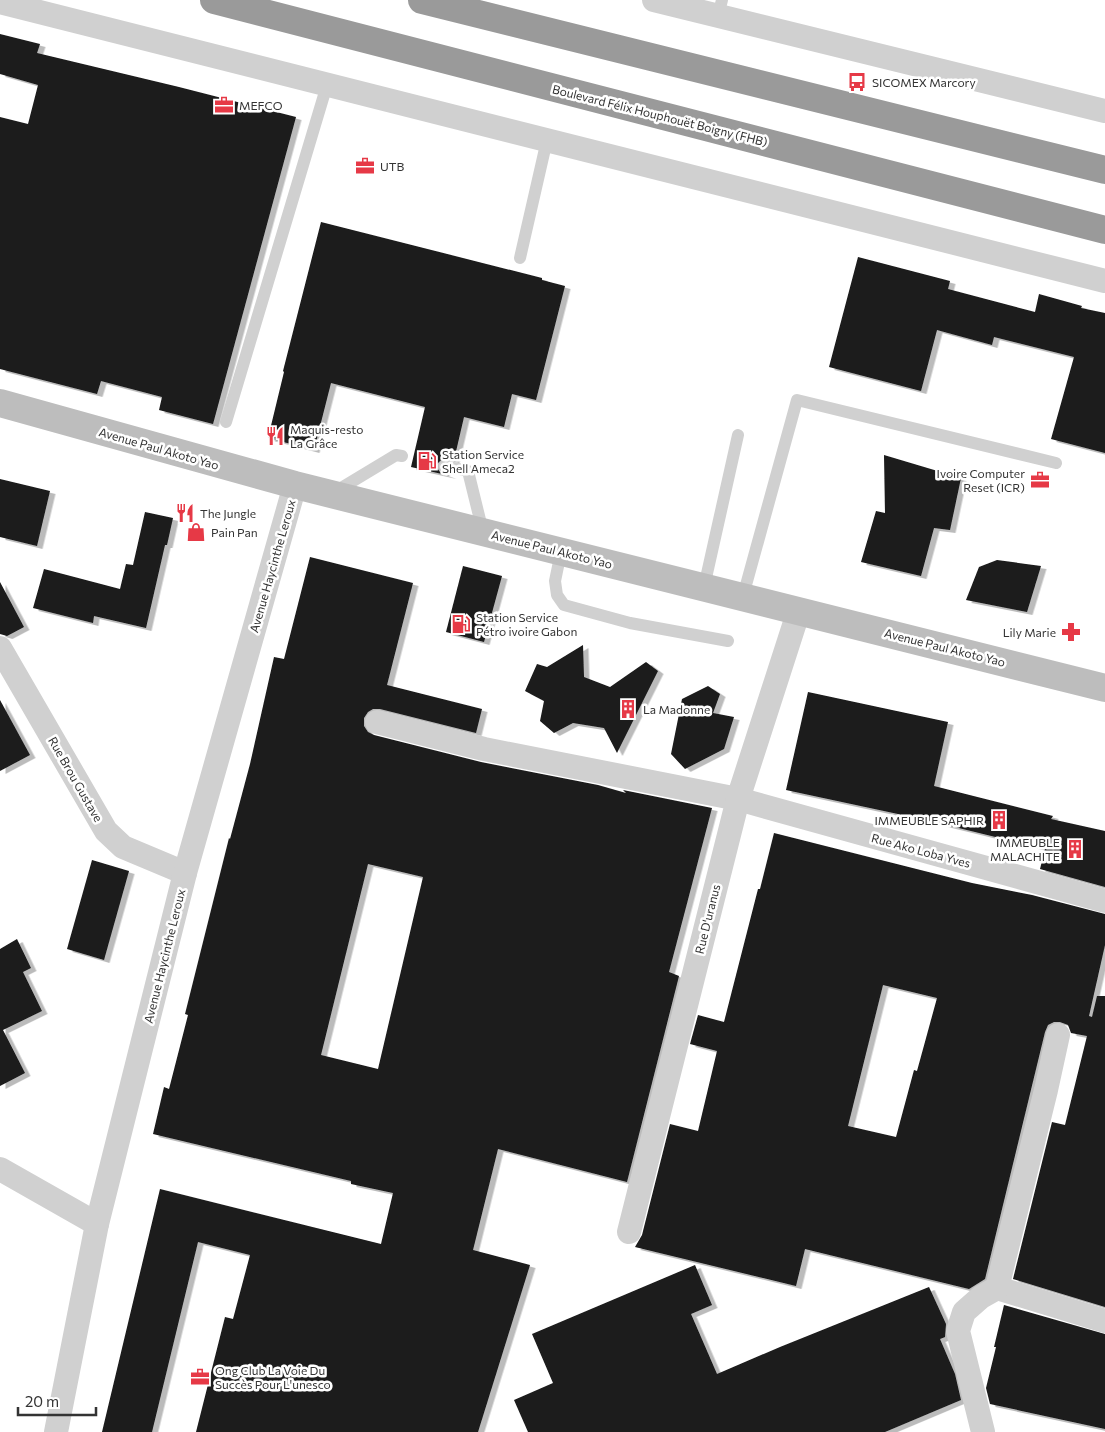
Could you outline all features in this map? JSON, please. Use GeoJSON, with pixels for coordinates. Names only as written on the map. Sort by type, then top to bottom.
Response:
{"type":"FeatureCollection","features":[{"type":"Feature","properties":{"kind":"highway","name":"Boulevard Félix Houphouët Boigny (FHB)"},"geometry":{"type":"LineString","coordinates":[[214,0],[1105,230]]}},
{"type":"Feature","properties":{"kind":"highway"},"geometry":{"type":"LineString","coordinates":[[422,0],[1105,170]]}},
{"type":"Feature","properties":{"kind":"street"},"geometry":{"type":"LineString","coordinates":[[654,0],[720,8],[1105,111]]}},
{"type":"Feature","properties":{"kind":"street"},"geometry":{"type":"LineString","coordinates":[[0,2],[1105,281]]}},
{"type":"Feature","properties":{"kind":"street","name":"Avenue Paul Akoto Yao"},"geometry":{"type":"LineString","coordinates":[[0,403],[295,486],[743,596],[1105,688]]}},
{"type":"Feature","properties":{"kind":"street","name":"Avenue Haycinthe Leroux"},"geometry":{"type":"LineString","coordinates":[[56,1432],[97,1224],[185,873],[295,486]]}},
{"type":"Feature","properties":{"kind":"street","name":"Rue D'uranus"},"geometry":{"type":"LineString","coordinates":[[629,1232],[738,799],[799,610]]}},
{"type":"Feature","properties":{"kind":"street","name":"Rue Brou Gustave"},"geometry":{"type":"LineString","coordinates":[[3,658],[106,832],[123,847],[185,873]]}},
{"type":"Feature","properties":{"kind":"street","name":"Rue Ako Loba Yves"},"geometry":{"type":"LineString","coordinates":[[377,722],[484,749],[738,799],[1105,901]]}},
{"type":"Feature","properties":{"kind":"street"},"geometry":{"type":"LineString","coordinates":[[998,1288],[1058,1035]]}},
{"type":"Feature","properties":{"kind":"street"},"geometry":{"type":"LineString","coordinates":[[0,1169],[97,1224]]}},
{"type":"Feature","properties":{"kind":"street"},"geometry":{"type":"LineString","coordinates":[[983,1432],[958,1330],[964,1312],[981,1297],[998,1288],[1105,1321]]}},
{"type":"Feature","properties":{"kind":"lane"},"geometry":{"type":"LineString","coordinates":[[226,422],[327,85]]}},
{"type":"Feature","properties":{"kind":"lane"},"geometry":{"type":"LineString","coordinates":[[520,258],[547,140]]}},
{"type":"Feature","properties":{"kind":"lane"},"geometry":{"type":"LineString","coordinates":[[743,596],[797,400],[1056,463]]}},
{"type":"Feature","properties":{"kind":"lane"},"geometry":{"type":"LineString","coordinates":[[704,587],[738,436]]}},
{"type":"Feature","properties":{"kind":"lane"},"geometry":{"type":"LineString","coordinates":[[331,494],[396,455],[402,456]]}},
{"type":"Feature","properties":{"kind":"lane"},"geometry":{"type":"LineString","coordinates":[[445,466],[468,471],[483,532]]}},
{"type":"Feature","properties":{"kind":"lane"},"geometry":{"type":"LineString","coordinates":[[561,552],[555,581],[557,595],[564,605],[630,623],[728,642]]}},
{"type":"Feature","properties":{"kind":"building"},"geometry":{"type":"Polygon","coordinates":[[[0,34],[40,44],[37,53],[296,117],[213,424],[159,410],[162,397],[101,381],[97,394],[0,369],[0,117],[28,124],[38,85],[0,74],[0,34]]]}},
{"type":"Feature","properties":{"kind":"building"},"geometry":{"type":"Polygon","coordinates":[[[321,222],[542,278],[542,280],[565,286],[536,400],[512,394],[504,427],[464,417],[454,460],[443,458],[437,464],[440,472],[451,476],[411,467],[425,407],[331,383],[314,450],[268,438],[321,222]]]}},
{"type":"Feature","properties":{"kind":"building"},"geometry":{"type":"Polygon","coordinates":[[[858,257],[950,281],[948,289],[1035,312],[1039,294],[1082,306],[1081,308],[1105,313],[1105,453],[1051,439],[1074,357],[994,337],[992,345],[937,330],[921,391],[829,367],[858,257]]]}},
{"type":"Feature","properties":{"kind":"building"},"geometry":{"type":"Polygon","coordinates":[[[884,455],[961,478],[950,530],[934,528],[921,576],[861,562],[876,511],[885,513],[884,455]]]}},
{"type":"Feature","properties":{"kind":"building"},"geometry":{"type":"Polygon","coordinates":[[[0,479],[50,491],[37,546],[0,537],[0,479]]]}},
{"type":"Feature","properties":{"kind":"building"},"geometry":{"type":"Polygon","coordinates":[[[145,512],[173,518],[146,628],[94,616],[93,623],[33,608],[44,569],[120,589],[126,564],[133,565],[145,512]]]}},
{"type":"Feature","properties":{"kind":"building"},"geometry":{"type":"Polygon","coordinates":[[[310,557],[413,583],[387,685],[482,709],[476,733],[380,709],[373,709],[364,718],[364,726],[368,732],[481,762],[598,785],[626,793],[623,790],[712,808],[669,972],[679,976],[627,1182],[498,1149],[473,1250],[530,1265],[478,1432],[196,1432],[225,1317],[233,1319],[250,1255],[198,1242],[152,1432],[102,1432],[160,1189],[381,1244],[393,1193],[351,1184],[351,1181],[153,1134],[164,1087],[169,1089],[188,1015],[185,1014],[229,838],[250,764],[274,657],[284,659],[310,557]],[[368,864],[321,1055],[378,1069],[423,877],[368,864]]]}},
{"type":"Feature","properties":{"kind":"building"},"geometry":{"type":"Polygon","coordinates":[[[997,560],[1041,566],[1027,612],[966,600],[979,567],[997,560]]]}},
{"type":"Feature","properties":{"kind":"building"},"geometry":{"type":"Polygon","coordinates":[[[463,566],[502,576],[484,642],[446,632],[463,566]]]}},
{"type":"Feature","properties":{"kind":"building"},"geometry":{"type":"Polygon","coordinates":[[[0,582],[24,627],[7,636],[0,634],[0,582]]]}},
{"type":"Feature","properties":{"kind":"building"},"geometry":{"type":"Polygon","coordinates":[[[583,645],[584,677],[610,687],[646,662],[658,671],[617,753],[604,728],[573,723],[554,733],[540,721],[544,701],[525,691],[537,664],[547,667],[583,645]]]}},
{"type":"Feature","properties":{"kind":"building"},"geometry":{"type":"Polygon","coordinates":[[[708,686],[720,694],[713,713],[734,717],[724,749],[685,769],[671,754],[682,699],[708,686]]]}},
{"type":"Feature","properties":{"kind":"building"},"geometry":{"type":"Polygon","coordinates":[[[808,692],[948,722],[934,786],[1053,816],[1051,819],[1105,831],[1105,887],[1040,869],[1045,849],[926,820],[786,790],[808,692]]]}},
{"type":"Feature","properties":{"kind":"building"},"geometry":{"type":"Polygon","coordinates":[[[0,700],[30,755],[0,771],[0,700]]]}},
{"type":"Feature","properties":{"kind":"building"},"geometry":{"type":"Polygon","coordinates":[[[774,833],[972,883],[1032,895],[1105,914],[1105,945],[1089,1016],[1092,1017],[1097,996],[1105,996],[1105,1307],[1013,1279],[1052,1122],[1065,1125],[1087,1036],[1071,1033],[1068,1025],[1060,1022],[1048,1025],[1045,1032],[985,1279],[969,1289],[805,1249],[796,1286],[635,1247],[642,1235],[670,1124],[698,1131],[717,1051],[690,1044],[698,1015],[724,1022],[758,889],[760,889],[774,833]],[[883,985],[848,1126],[896,1137],[914,1070],[917,1071],[937,998],[883,985]]]}},
{"type":"Feature","properties":{"kind":"building"},"geometry":{"type":"Polygon","coordinates":[[[92,860],[129,871],[104,960],[67,949],[92,860]]]}},
{"type":"Feature","properties":{"kind":"building"},"geometry":{"type":"Polygon","coordinates":[[[17,939],[31,968],[23,972],[42,1011],[3,1030],[25,1073],[0,1086],[0,949],[17,939]]]}},
{"type":"Feature","properties":{"kind":"building"},"geometry":{"type":"Polygon","coordinates":[[[695,1265],[712,1305],[691,1314],[717,1374],[929,1287],[946,1324],[945,1337],[940,1339],[955,1374],[961,1400],[885,1432],[528,1432],[514,1400],[553,1383],[532,1334],[695,1265]]]}},
{"type":"Feature","properties":{"kind":"building"},"geometry":{"type":"Polygon","coordinates":[[[1004,1305],[1105,1334],[1105,1429],[990,1404],[986,1388],[1004,1305]]]}},
{"type":"Feature","properties":{"kind":"place","name":"SICOMEX Marcory"},"geometry":{"type":"Point","coordinates":[857,82]}},
{"type":"Feature","properties":{"kind":"place","name":"MEFCO"},"geometry":{"type":"Point","coordinates":[224,105]}},
{"type":"Feature","properties":{"kind":"place","name":"UTB"},"geometry":{"type":"Point","coordinates":[365,166]}},
{"type":"Feature","properties":{"kind":"place","name":"Maquis-resto La Grâce"},"geometry":{"type":"Point","coordinates":[275,436]}},
{"type":"Feature","properties":{"kind":"place","name":"Station Service Shell Ameca2"},"geometry":{"type":"Point","coordinates":[427,461]}},
{"type":"Feature","properties":{"kind":"place","name":"Ivoire Computer Reset (ICR)"},"geometry":{"type":"Point","coordinates":[1040,480]}},
{"type":"Feature","properties":{"kind":"place","name":"The Jungle"},"geometry":{"type":"Point","coordinates":[185,513]}},
{"type":"Feature","properties":{"kind":"place","name":"Pain Pan"},"geometry":{"type":"Point","coordinates":[196,532]}},
{"type":"Feature","properties":{"kind":"place","name":"Station Service Pétro ivoire Gabon"},"geometry":{"type":"Point","coordinates":[461,624]}},
{"type":"Feature","properties":{"kind":"place","name":"Lily Marie"},"geometry":{"type":"Point","coordinates":[1071,632]}},
{"type":"Feature","properties":{"kind":"place","name":"La Madonne"},"geometry":{"type":"Point","coordinates":[628,709]}},
{"type":"Feature","properties":{"kind":"place","name":"IMMEUBLE SAPHIR"},"geometry":{"type":"Point","coordinates":[999,820]}},
{"type":"Feature","properties":{"kind":"place","name":"IMMEUBLE MALACHITE"},"geometry":{"type":"Point","coordinates":[1075,849]}},
{"type":"Feature","properties":{"kind":"place","name":"Ong Club La Voie Du Succès Pour L'unesco"},"geometry":{"type":"Point","coordinates":[200,1377]}}]}
